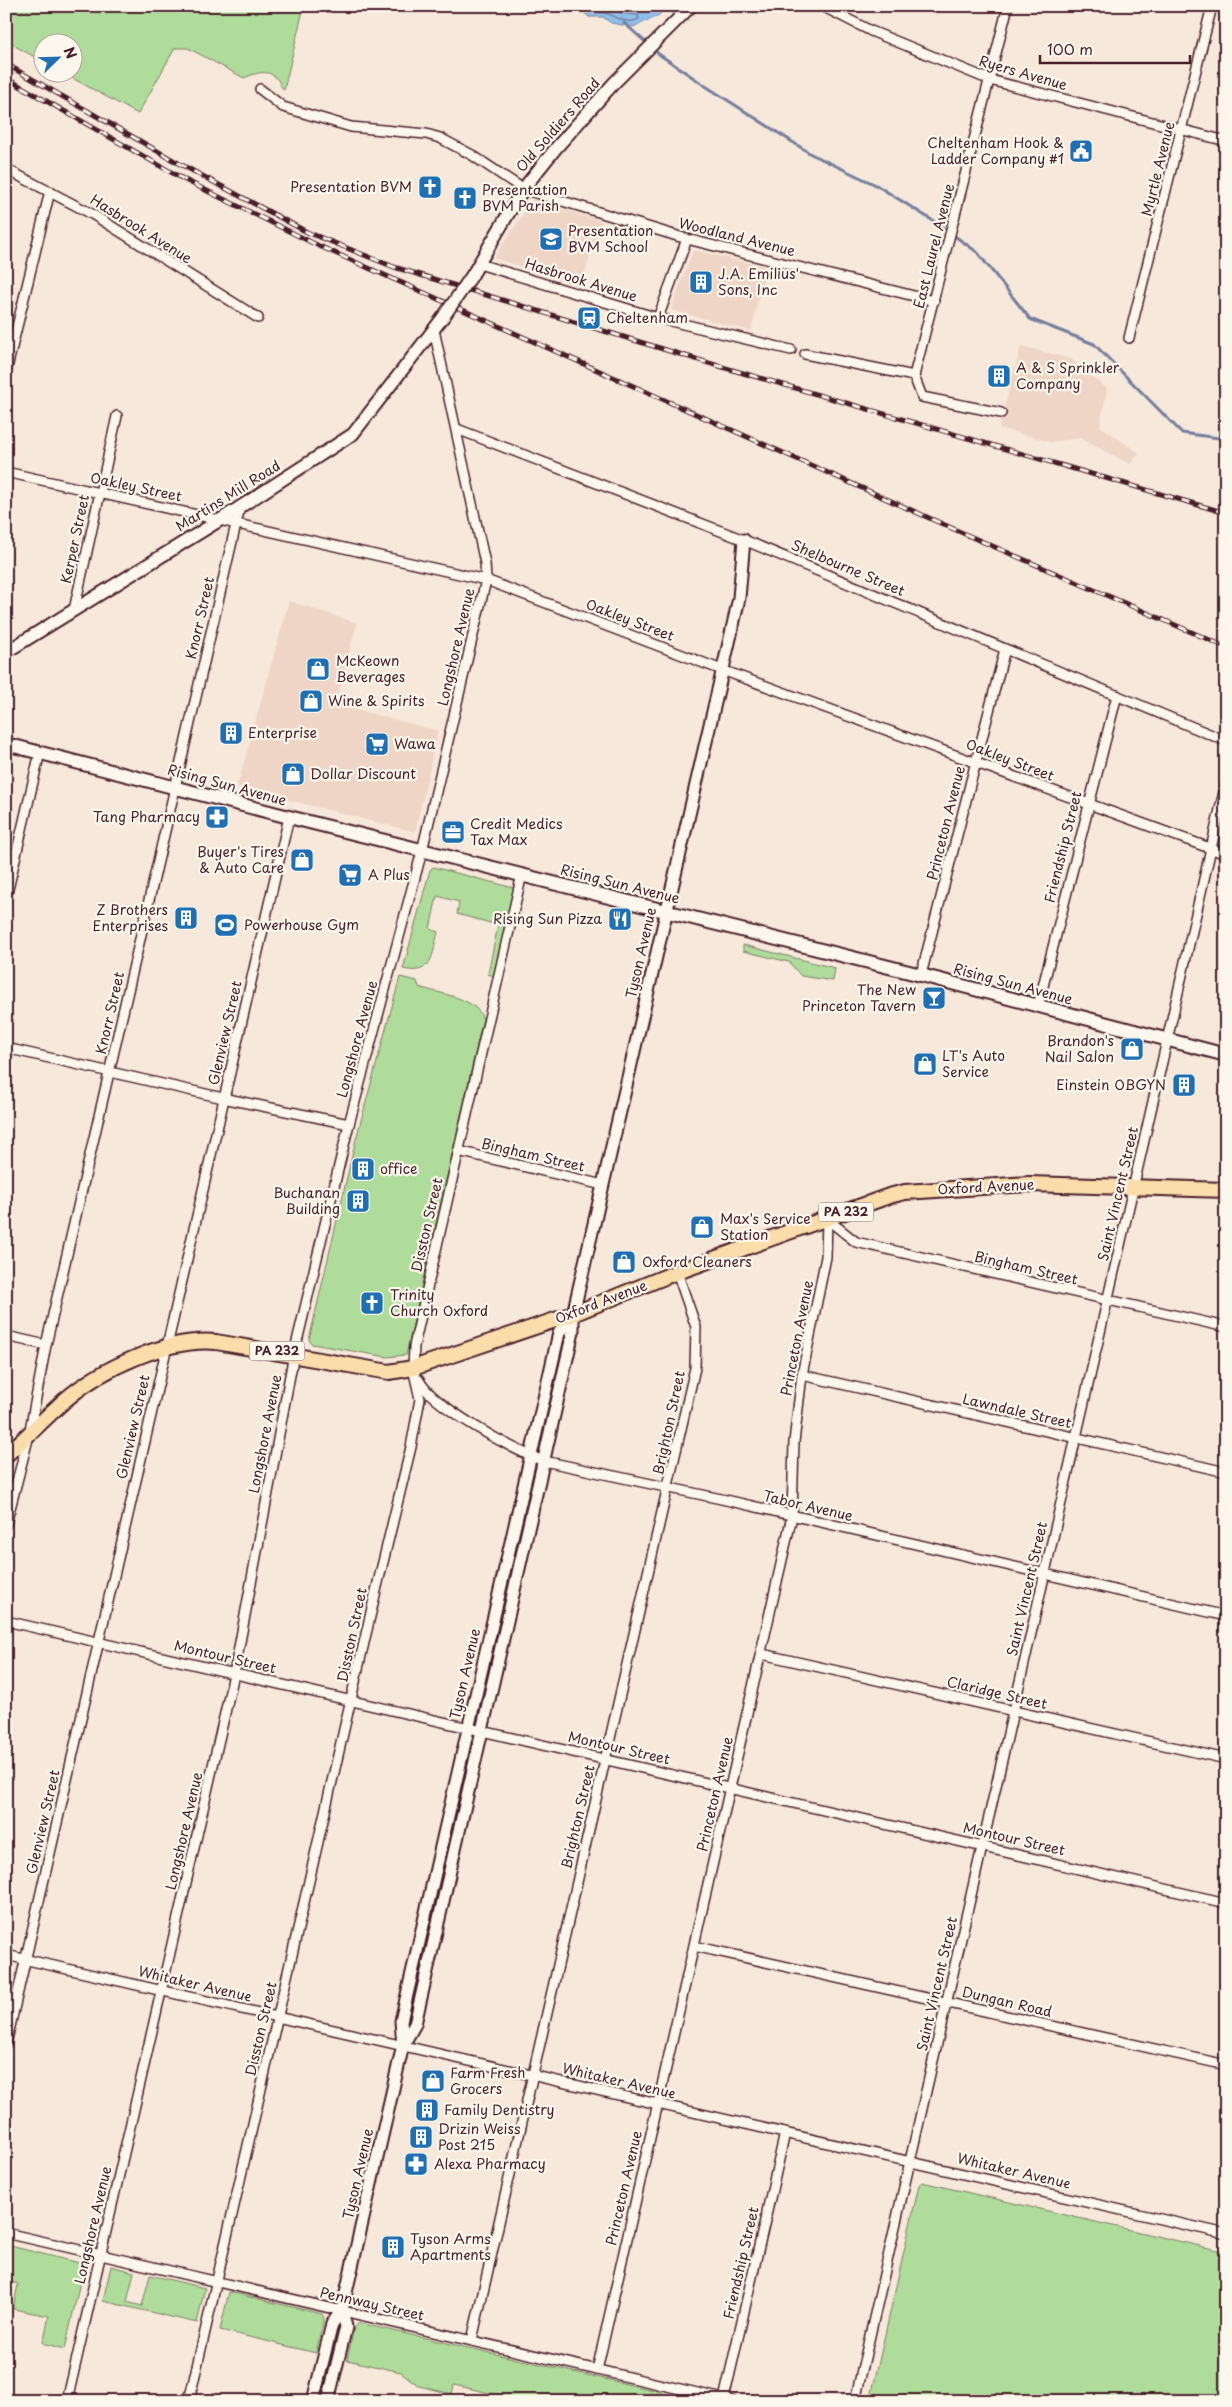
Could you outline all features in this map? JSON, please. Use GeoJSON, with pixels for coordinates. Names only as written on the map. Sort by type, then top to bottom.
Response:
{"type":"FeatureCollection","features":[{"type":"Feature","properties":{"kind":"main road","name":"Rising Sun Avenue"},"geometry":{"type":"LineString","coordinates":[[6,744],[176,786],[289,817],[921,975],[1226,1055]]}},
{"type":"Feature","properties":{"kind":"main road","name":"Oxford Avenue"},"geometry":{"type":"LineString","coordinates":[[6,1455],[85,1385],[106,1373],[166,1346],[200,1340],[294,1354],[380,1371],[413,1368],[573,1314],[677,1272],[889,1196],[912,1192],[1028,1184],[1226,1190]]}},
{"type":"Feature","properties":{"kind":"street","name":"Old Soldiers Road"},"geometry":{"type":"LineString","coordinates":[[434,330],[471,277],[523,188],[556,148],[640,57],[692,6]]}},
{"type":"Feature","properties":{"kind":"street","name":"Ryers Avenue"},"geometry":{"type":"LineString","coordinates":[[822,6],[871,31],[990,80],[1226,142]]}},
{"type":"Feature","properties":{"kind":"street","name":"East Laurel Avenue"},"geometry":{"type":"LineString","coordinates":[[914,376],[1008,6]]}},
{"type":"Feature","properties":{"kind":"street","name":"Myrtle Avenue"},"geometry":{"type":"LineString","coordinates":[[1129,338],[1183,130],[1212,6]]}},
{"type":"Feature","properties":{"kind":"street","name":"Woodland Avenue"},"geometry":{"type":"LineString","coordinates":[[260,90],[283,107],[351,127],[426,134],[440,138],[472,155],[523,188],[687,239],[934,301]]}},
{"type":"Feature","properties":{"kind":"street","name":"Hasbrook Avenue"},"geometry":{"type":"LineString","coordinates":[[6,169],[92,214],[258,318]]}},
{"type":"Feature","properties":{"kind":"street"},"geometry":{"type":"LineString","coordinates":[[6,372],[50,191]]}},
{"type":"Feature","properties":{"kind":"street"},"geometry":{"type":"LineString","coordinates":[[658,318],[687,239]]}},
{"type":"Feature","properties":{"kind":"street","name":"Hasbrook Avenue"},"geometry":{"type":"LineString","coordinates":[[479,264],[658,318],[791,350]]}},
{"type":"Feature","properties":{"kind":"street","name":"Longshore Avenue"},"geometry":{"type":"LineString","coordinates":[[67,2401],[234,1674],[294,1354],[349,1124],[422,850],[486,580],[485,563],[434,330]]}},
{"type":"Feature","properties":{"kind":"street","name":"Martins Mill Road"},"geometry":{"type":"LineString","coordinates":[[6,652],[220,520],[353,434],[434,330]]}},
{"type":"Feature","properties":{"kind":"street"},"geometry":{"type":"LineString","coordinates":[[805,354],[914,376],[922,397],[1001,413]]}},
{"type":"Feature","properties":{"kind":"street","name":"Kerper Street"},"geometry":{"type":"LineString","coordinates":[[74,610],[117,416]]}},
{"type":"Feature","properties":{"kind":"street","name":"Shelbourne Street"},"geometry":{"type":"LineString","coordinates":[[456,429],[744,540],[1226,741]]}},
{"type":"Feature","properties":{"kind":"street","name":"Oakley Street"},"geometry":{"type":"LineString","coordinates":[[6,472],[486,580],[722,670],[1226,854]]}},
{"type":"Feature","properties":{"kind":"street","name":"Knorr Street"},"geometry":{"type":"LineString","coordinates":[[6,1524],[29,1435],[46,1345],[240,507]]}},
{"type":"Feature","properties":{"kind":"street","name":"Tyson Avenue"},"geometry":{"type":"LineString","coordinates":[[313,2401],[332,2324],[342,2310],[403,2045],[415,2024],[573,1332],[573,1314],[739,598],[744,540]]}},
{"type":"Feature","properties":{"kind":"street","name":"Princeton Avenue"},"geometry":{"type":"LineString","coordinates":[[921,975],[1005,649]]}},
{"type":"Feature","properties":{"kind":"street","name":"Friendship Street"},"geometry":{"type":"LineString","coordinates":[[1038,1006],[1117,695]]}},
{"type":"Feature","properties":{"kind":"street"},"geometry":{"type":"LineString","coordinates":[[6,898],[40,752]]}},
{"type":"Feature","properties":{"kind":"street","name":"Saint Vincent Street"},"geometry":{"type":"LineString","coordinates":[[855,2401],[1226,784]]}},
{"type":"Feature","properties":{"kind":"street","name":"Glenview Street"},"geometry":{"type":"LineString","coordinates":[[6,2044],[289,817]]}},
{"type":"Feature","properties":{"kind":"street","name":"Disston Street"},"geometry":{"type":"LineString","coordinates":[[189,2401],[411,1447],[420,1399],[413,1368],[414,1346],[522,874]]}},
{"type":"Feature","properties":{"kind":"street"},"geometry":{"type":"LineString","coordinates":[[6,1048],[224,1098],[349,1124]]}},
{"type":"Feature","properties":{"kind":"street","name":"Bingham Street"},"geometry":{"type":"LineString","coordinates":[[458,1151],[603,1185]]}},
{"type":"Feature","properties":{"kind":"street","name":"Princeton Avenue"},"geometry":{"type":"LineString","coordinates":[[597,2370],[792,1516],[794,1442],[802,1375],[826,1257],[827,1219]]}},
{"type":"Feature","properties":{"kind":"street","name":"Bingham Street"},"geometry":{"type":"LineString","coordinates":[[827,1219],[856,1242],[1226,1327]]}},
{"type":"Feature","properties":{"kind":"street","name":"Brighton Street"},"geometry":{"type":"LineString","coordinates":[[472,2340],[669,1489],[695,1368],[697,1338],[677,1272]]}},
{"type":"Feature","properties":{"kind":"street","name":"Tyson Avenue"},"geometry":{"type":"LineString","coordinates":[[403,2045],[401,2021],[530,1457],[559,1333],[573,1314]]}},
{"type":"Feature","properties":{"kind":"street"},"geometry":{"type":"LineString","coordinates":[[6,1336],[46,1345]]}},
{"type":"Feature","properties":{"kind":"street","name":"Tabor Avenue"},"geometry":{"type":"LineString","coordinates":[[413,1368],[423,1389],[432,1396],[477,1426],[530,1457],[1226,1616]]}},
{"type":"Feature","properties":{"kind":"street","name":"Lawndale Street"},"geometry":{"type":"LineString","coordinates":[[802,1375],[1226,1472]]}},
{"type":"Feature","properties":{"kind":"street"},"geometry":{"type":"LineString","coordinates":[[500,1593],[513,1596]]}},
{"type":"Feature","properties":{"kind":"street","name":"Montour Street"},"geometry":{"type":"LineString","coordinates":[[6,1621],[1226,1903]]}},
{"type":"Feature","properties":{"kind":"street","name":"Claridge Street"},"geometry":{"type":"LineString","coordinates":[[762,1654],[1226,1759]]}},
{"type":"Feature","properties":{"kind":"street"},"geometry":{"type":"LineString","coordinates":[[432,1884],[446,1887]]}},
{"type":"Feature","properties":{"kind":"street","name":"Dungan Road"},"geometry":{"type":"LineString","coordinates":[[694,1946],[1226,2065]]}},
{"type":"Feature","properties":{"kind":"street","name":"Whitaker Avenue"},"geometry":{"type":"LineString","coordinates":[[6,1955],[1226,2234]]}},
{"type":"Feature","properties":{"kind":"street","name":"Friendship Street"},"geometry":{"type":"LineString","coordinates":[[728,2400],[785,2133]]}},
{"type":"Feature","properties":{"kind":"street","name":"Pennway Street"},"geometry":{"type":"LineString","coordinates":[[6,2233],[728,2400]]}},
{"type":"Feature","properties":{"kind":"street","name":"Tyson Avenue"},"geometry":{"type":"LineString","coordinates":[[328,2401],[346,2327],[342,2310]]}},
{"type":"Feature","properties":{"kind":"shaded area","name":"Presentation BVM School"},"geometry":{"type":"Polygon","coordinates":[[[533,199],[601,221],[581,286],[494,258],[533,199]]]}},
{"type":"Feature","properties":{"kind":"shaded area"},"geometry":{"type":"Polygon","coordinates":[[[693,250],[766,267],[751,331],[671,310],[693,250]]]}},
{"type":"Feature","properties":{"kind":"shaded area"},"geometry":{"type":"Polygon","coordinates":[[[1021,346],[1071,359],[1107,389],[1100,426],[1139,453],[1130,464],[1080,438],[1051,442],[999,428],[1021,346]]]}},
{"type":"Feature","properties":{"kind":"shaded area"},"geometry":{"type":"Polygon","coordinates":[[[289,601],[357,623],[335,704],[438,731],[415,832],[237,787],[289,601]]]}},
{"type":"Feature","properties":{"kind":"green space"},"geometry":{"type":"Polygon","coordinates":[[[6,6],[304,6],[284,90],[278,80],[271,74],[258,73],[244,78],[188,48],[175,48],[138,114],[79,82],[82,82],[82,32],[32,32],[32,55],[6,41],[6,6]]]}},
{"type":"Feature","properties":{"kind":"green space"},"geometry":{"type":"Polygon","coordinates":[[[433,867],[514,888],[494,976],[488,974],[498,925],[457,914],[459,902],[437,896],[430,929],[438,932],[430,962],[420,969],[403,969],[430,870],[433,867]]]}},
{"type":"Feature","properties":{"kind":"green space"},"geometry":{"type":"Polygon","coordinates":[[[743,945],[835,968],[833,981],[801,976],[789,962],[743,951],[743,945]]]}},
{"type":"Feature","properties":{"kind":"green space"},"geometry":{"type":"Polygon","coordinates":[[[400,977],[417,981],[419,987],[465,1001],[479,1012],[483,1019],[406,1355],[387,1357],[312,1344],[309,1340],[356,1139],[400,977]]]}},
{"type":"Feature","properties":{"kind":"green space"},"geometry":{"type":"Polygon","coordinates":[[[922,2182],[1226,2252],[1226,2401],[870,2401],[919,2185],[922,2182]]]}},
{"type":"Feature","properties":{"kind":"green space"},"geometry":{"type":"Polygon","coordinates":[[[6,2245],[84,2264],[65,2349],[43,2343],[49,2316],[13,2309],[18,2284],[6,2281],[6,2245]]]}},
{"type":"Feature","properties":{"kind":"green space"},"geometry":{"type":"Polygon","coordinates":[[[111,2266],[134,2272],[127,2302],[142,2306],[150,2275],[205,2288],[197,2323],[103,2301],[111,2266]]]}},
{"type":"Feature","properties":{"kind":"green space"},"geometry":{"type":"Polygon","coordinates":[[[229,2292],[322,2314],[324,2318],[316,2353],[220,2330],[229,2292]]]}},
{"type":"Feature","properties":{"kind":"green space"},"geometry":{"type":"Polygon","coordinates":[[[359,2323],[662,2392],[660,2401],[525,2401],[454,2385],[452,2394],[419,2386],[401,2372],[347,2360],[354,2328],[359,2323]]]}},
{"type":"Feature","properties":{"kind":"water"},"geometry":{"type":"Polygon","coordinates":[[[576,6],[611,6],[644,10],[652,6],[668,6],[658,16],[633,27],[611,23],[603,17],[589,17],[576,6]]]}},
{"type":"Feature","properties":{"kind":"waterway"},"geometry":{"type":"LineString","coordinates":[[624,23],[660,55],[704,85],[811,154],[876,185],[935,222],[977,252],[1030,319],[1094,344],[1182,433],[1226,439]]}},
{"type":"Feature","properties":{"kind":"railway"},"geometry":{"type":"LineString","coordinates":[[6,64],[180,164],[307,232],[394,267],[712,364],[1226,513]]}},
{"type":"Feature","properties":{"kind":"railway"},"geometry":{"type":"LineString","coordinates":[[6,78],[185,180],[317,245],[974,538],[1226,647]]}},
{"type":"Feature","properties":{"kind":"place","name":"Cheltenham Hook & Ladder Company #1"},"geometry":{"type":"Point","coordinates":[1081,151]}},
{"type":"Feature","properties":{"kind":"place","name":"Presentation BVM"},"geometry":{"type":"Point","coordinates":[430,187]}},
{"type":"Feature","properties":{"kind":"place","name":"Presentation BVM Parish"},"geometry":{"type":"Point","coordinates":[465,198]}},
{"type":"Feature","properties":{"kind":"place","name":"Presentation BVM School"},"geometry":{"type":"Point","coordinates":[551,239]}},
{"type":"Feature","properties":{"kind":"place","name":"J.A. Emilius' Sons, Inc"},"geometry":{"type":"Point","coordinates":[701,282]}},
{"type":"Feature","properties":{"kind":"place","name":"Cheltenham"},"geometry":{"type":"Point","coordinates":[589,318]}},
{"type":"Feature","properties":{"kind":"place","name":"A & S Sprinkler Company"},"geometry":{"type":"Point","coordinates":[999,376]}},
{"type":"Feature","properties":{"kind":"place","name":"McKeown Beverages"},"geometry":{"type":"Point","coordinates":[318,669]}},
{"type":"Feature","properties":{"kind":"place","name":"Wine & Spirits"},"geometry":{"type":"Point","coordinates":[311,701]}},
{"type":"Feature","properties":{"kind":"place","name":"Enterprise"},"geometry":{"type":"Point","coordinates":[231,733]}},
{"type":"Feature","properties":{"kind":"place","name":"Wawa"},"geometry":{"type":"Point","coordinates":[377,744]}},
{"type":"Feature","properties":{"kind":"place","name":"Dollar Discount"},"geometry":{"type":"Point","coordinates":[293,774]}},
{"type":"Feature","properties":{"kind":"place","name":"Tang Pharmacy"},"geometry":{"type":"Point","coordinates":[217,817]}},
{"type":"Feature","properties":{"kind":"place","name":"Credit Medics Tax Max"},"geometry":{"type":"Point","coordinates":[453,832]}},
{"type":"Feature","properties":{"kind":"place","name":"Buyer's Tires & Auto Care"},"geometry":{"type":"Point","coordinates":[302,860]}},
{"type":"Feature","properties":{"kind":"place","name":"A Plus"},"geometry":{"type":"Point","coordinates":[350,875]}},
{"type":"Feature","properties":{"kind":"place","name":"Z Brothers Enterprises"},"geometry":{"type":"Point","coordinates":[186,918]}},
{"type":"Feature","properties":{"kind":"place","name":"Rising Sun Pizza"},"geometry":{"type":"Point","coordinates":[620,919]}},
{"type":"Feature","properties":{"kind":"place","name":"Powerhouse Gym"},"geometry":{"type":"Point","coordinates":[226,925]}},
{"type":"Feature","properties":{"kind":"place","name":"The New Princeton Tavern"},"geometry":{"type":"Point","coordinates":[934,998]}},
{"type":"Feature","properties":{"kind":"place","name":"Brandon's Nail Salon"},"geometry":{"type":"Point","coordinates":[1132,1049]}},
{"type":"Feature","properties":{"kind":"place","name":"LT's Auto Service"},"geometry":{"type":"Point","coordinates":[925,1064]}},
{"type":"Feature","properties":{"kind":"place","name":"Einstein OBGYN"},"geometry":{"type":"Point","coordinates":[1184,1085]}},
{"type":"Feature","properties":{"kind":"place","name":"office"},"geometry":{"type":"Point","coordinates":[363,1169]}},
{"type":"Feature","properties":{"kind":"place","name":"Buchanan Building"},"geometry":{"type":"Point","coordinates":[358,1201]}},
{"type":"Feature","properties":{"kind":"place","name":"Max's Service Station"},"geometry":{"type":"Point","coordinates":[702,1227]}},
{"type":"Feature","properties":{"kind":"place","name":"Oxford Cleaners"},"geometry":{"type":"Point","coordinates":[624,1262]}},
{"type":"Feature","properties":{"kind":"place","name":"Trinity Church Oxford"},"geometry":{"type":"Point","coordinates":[372,1303]}},
{"type":"Feature","properties":{"kind":"place","name":"Farm Fresh Grocers"},"geometry":{"type":"Point","coordinates":[433,2081]}},
{"type":"Feature","properties":{"kind":"place","name":"Family Dentistry"},"geometry":{"type":"Point","coordinates":[427,2110]}},
{"type":"Feature","properties":{"kind":"place","name":"Drizin Weiss Post 215"},"geometry":{"type":"Point","coordinates":[421,2137]}},
{"type":"Feature","properties":{"kind":"place","name":"Alexa Pharmacy"},"geometry":{"type":"Point","coordinates":[416,2164]}},
{"type":"Feature","properties":{"kind":"place","name":"Tyson Arms Apartments"},"geometry":{"type":"Point","coordinates":[393,2247]}}]}
